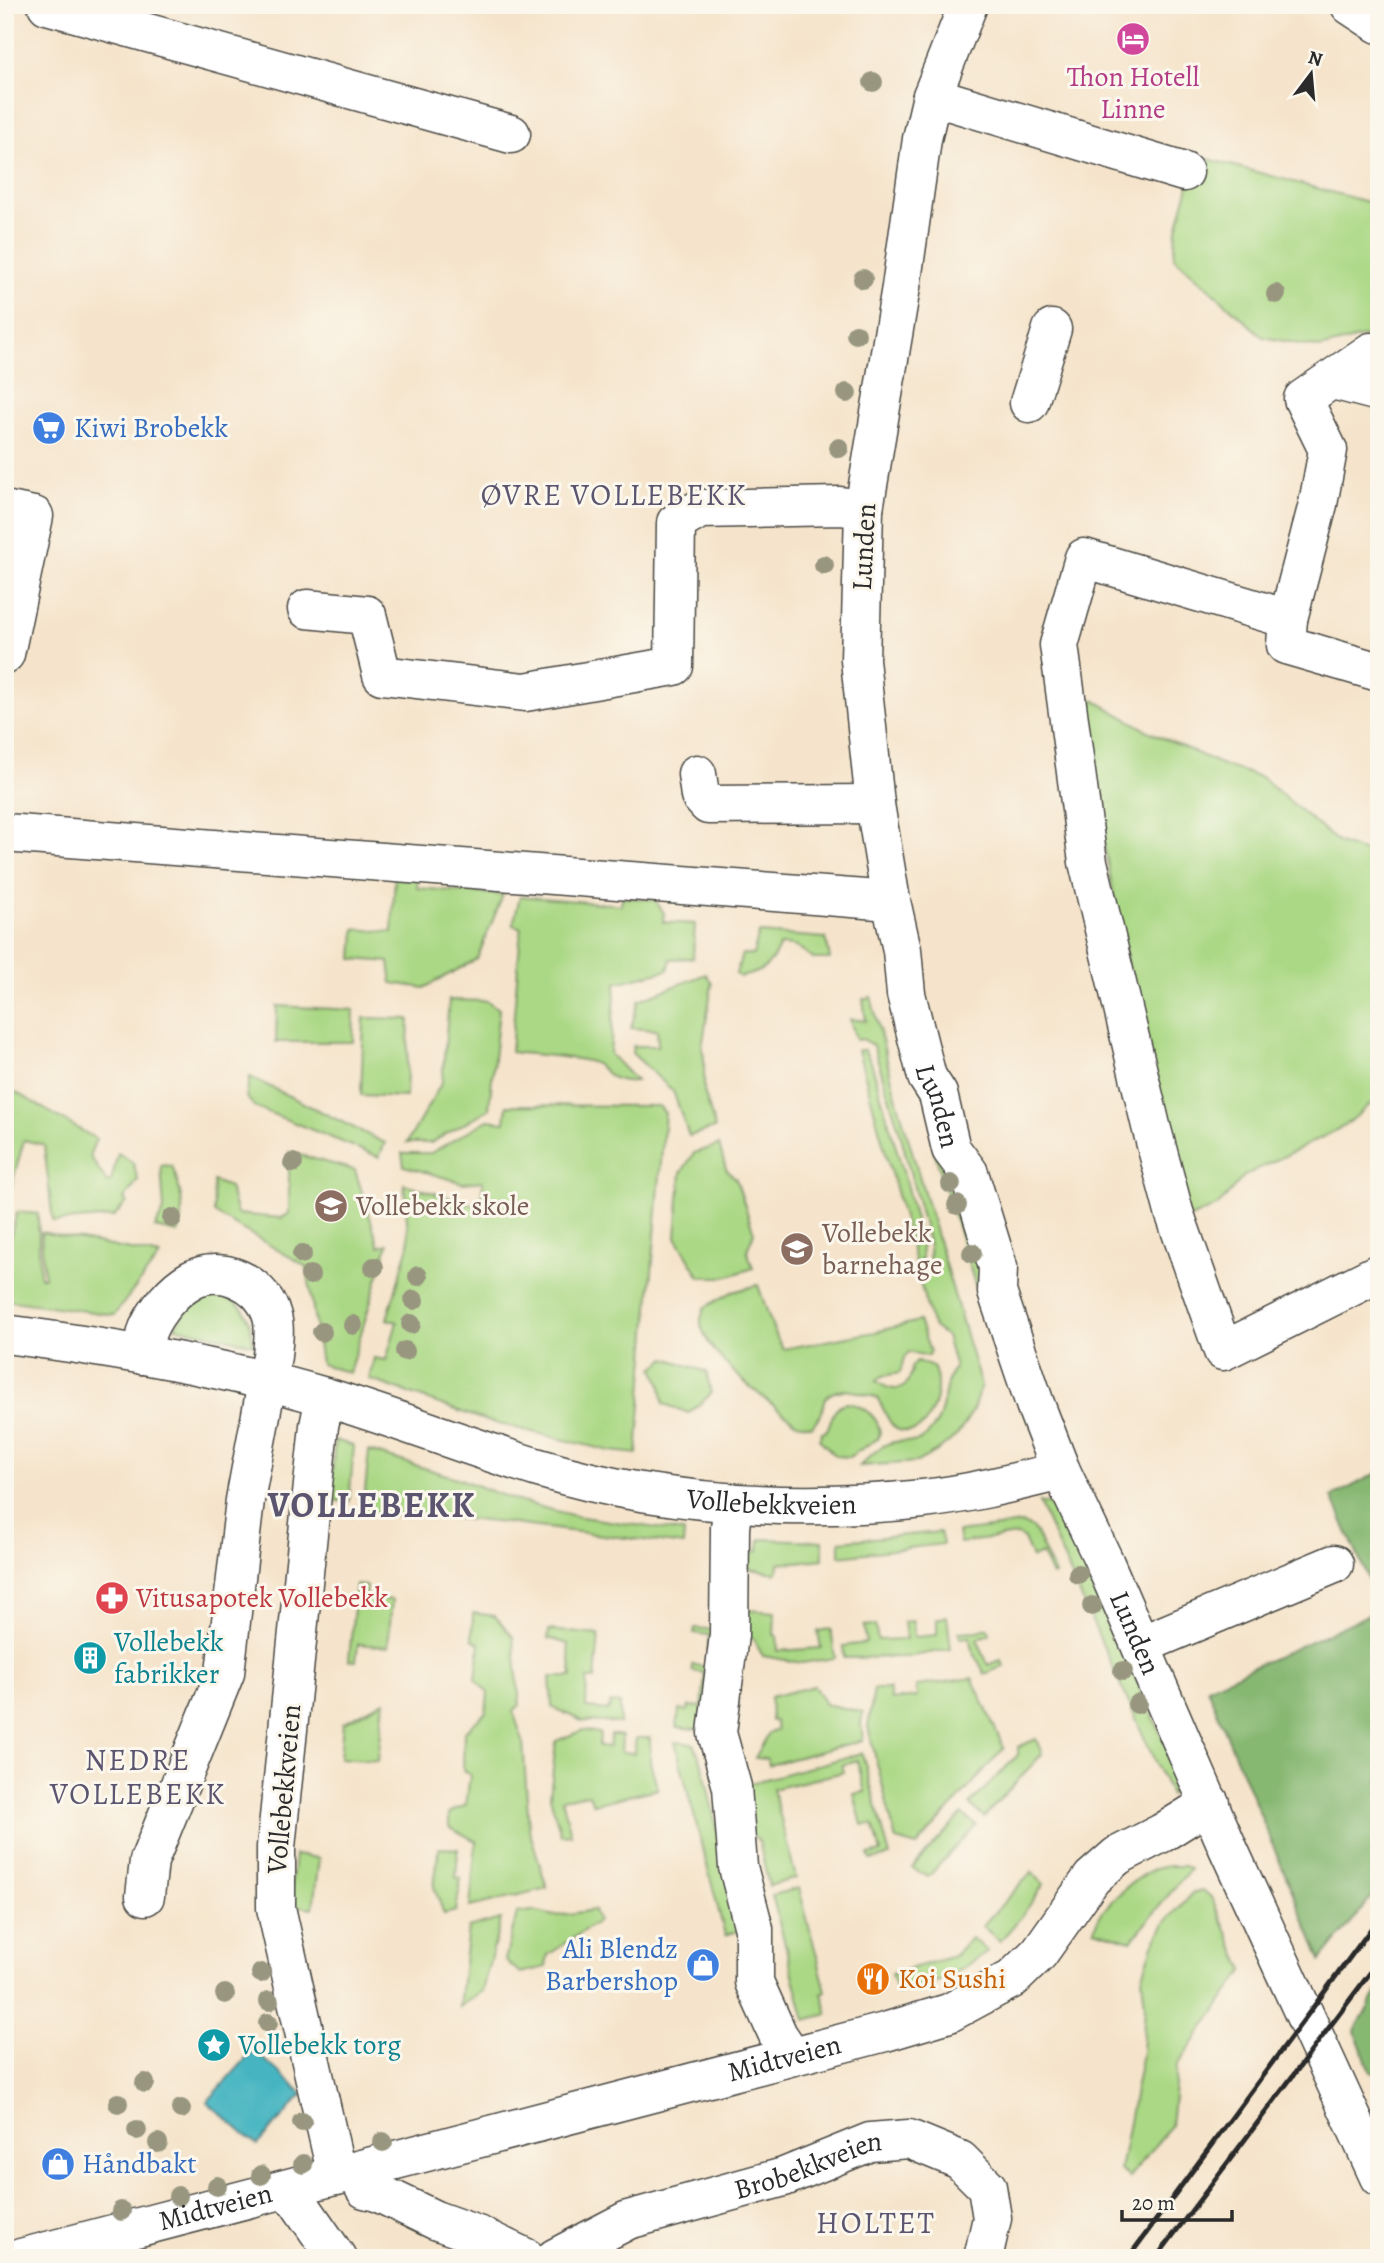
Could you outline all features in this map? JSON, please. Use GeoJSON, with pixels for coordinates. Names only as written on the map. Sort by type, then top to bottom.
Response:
{"type":"FeatureCollection","features":[{"type":"Feature","properties":{"kind":"street"},"geometry":{"type":"LineString","coordinates":[[47,5],[511,134]]}},
{"type":"Feature","properties":{"kind":"street"},"geometry":{"type":"LineString","coordinates":[[1350,5],[1379,24]]}},
{"type":"Feature","properties":{"kind":"street","name":"Lunden"},"geometry":{"type":"LineString","coordinates":[[960,8],[932,96],[922,139],[901,287],[864,509],[860,660],[875,804],[902,950],[906,994],[927,1077],[938,1094],[951,1149],[970,1172],[998,1267],[997,1292],[1061,1471],[1292,1991],[1377,2167]]}},
{"type":"Feature","properties":{"kind":"street"},"geometry":{"type":"LineString","coordinates":[[932,96],[1184,172]]}},
{"type":"Feature","properties":{"kind":"street"},"geometry":{"type":"LineString","coordinates":[[1029,404],[1052,328]]}},
{"type":"Feature","properties":{"kind":"street"},"geometry":{"type":"LineString","coordinates":[[1379,354],[1371,352],[1303,399],[1328,450],[1318,504],[1288,619],[1286,645],[1379,672]]}},
{"type":"Feature","properties":{"kind":"street"},"geometry":{"type":"LineString","coordinates":[[1332,380],[1379,392]]}},
{"type":"Feature","properties":{"kind":"street"},"geometry":{"type":"LineString","coordinates":[[307,609],[367,615],[382,675],[525,692],[674,666],[676,523],[700,509],[840,506],[864,509]]}},
{"type":"Feature","properties":{"kind":"street"},"geometry":{"type":"LineString","coordinates":[[5,510],[34,516],[5,654]]}},
{"type":"Feature","properties":{"kind":"street"},"geometry":{"type":"LineString","coordinates":[[1288,619],[1084,558],[1059,645],[1065,697],[1088,862],[1108,948],[1174,1212],[1223,1351],[1379,1273]]}},
{"type":"Feature","properties":{"kind":"street"},"geometry":{"type":"LineString","coordinates":[[692,788],[708,805],[875,804]]}},
{"type":"Feature","properties":{"kind":"street"},"geometry":{"type":"LineString","coordinates":[[5,833],[891,901]]}},
{"type":"Feature","properties":{"kind":"street"},"geometry":{"type":"LineString","coordinates":[[143,1355],[148,1329],[173,1294],[194,1278],[225,1275],[241,1280],[256,1289],[272,1315],[272,1356],[245,1500],[225,1673],[149,1861],[145,1896]]}},
{"type":"Feature","properties":{"kind":"street","name":"Vollebekkveien"},"geometry":{"type":"LineString","coordinates":[[5,1334],[98,1346],[267,1381],[326,1397],[568,1476],[640,1492],[733,1503],[827,1506],[925,1499],[1061,1471]]}},
{"type":"Feature","properties":{"kind":"street","name":"Vollebekkveien"},"geometry":{"type":"LineString","coordinates":[[326,1397],[319,1426],[277,1833],[276,1908],[346,2173]]}},
{"type":"Feature","properties":{"kind":"street"},"geometry":{"type":"LineString","coordinates":[[733,1503],[730,1528],[729,1635],[717,1733],[732,1787],[738,1867],[754,1929],[754,1982],[778,2035],[792,2056]]}},
{"type":"Feature","properties":{"kind":"street"},"geometry":{"type":"LineString","coordinates":[[1140,1645],[1334,1564]]}},
{"type":"Feature","properties":{"kind":"street","name":"Midtveien"},"geometry":{"type":"LineString","coordinates":[[21,2258],[949,2013],[1012,1979],[1039,1953],[1092,1878],[1117,1856],[1163,1833],[1210,1803]]}},
{"type":"Feature","properties":{"kind":"street","name":"Brobekkveien"},"geometry":{"type":"LineString","coordinates":[[555,2258],[628,2220],[784,2177],[870,2142],[909,2140],[960,2160],[987,2187],[992,2218],[983,2258]]}},
{"type":"Feature","properties":{"kind":"street"},"geometry":{"type":"LineString","coordinates":[[346,2173],[365,2189],[526,2258]]}},
{"type":"Feature","properties":{"kind":"street","name":"Midtveien"},"geometry":{"type":"LineString","coordinates":[[289,2189],[337,2258]]}},
{"type":"Feature","properties":{"kind":"green space"},"geometry":{"type":"Polygon","coordinates":[[[1197,156],[1379,205],[1379,338],[1366,336],[1320,348],[1263,337],[1174,257],[1176,233],[1197,156]]]}},
{"type":"Feature","properties":{"kind":"green space"},"geometry":{"type":"Polygon","coordinates":[[[1075,694],[1094,700],[1152,733],[1225,766],[1261,777],[1339,843],[1379,857],[1379,1097],[1345,1126],[1244,1176],[1219,1205],[1188,1219],[1135,1006],[1075,694]]]}},
{"type":"Feature","properties":{"kind":"green space"},"geometry":{"type":"Polygon","coordinates":[[[395,875],[418,877],[417,888],[503,895],[477,959],[424,988],[392,983],[389,962],[353,959],[355,929],[392,932],[395,875]]]}},
{"type":"Feature","properties":{"kind":"green space"},"geometry":{"type":"Polygon","coordinates":[[[520,896],[621,905],[622,897],[655,900],[664,913],[663,922],[695,924],[693,958],[671,959],[668,970],[616,983],[610,1054],[636,1081],[611,1077],[599,1066],[587,1061],[511,1052],[521,928],[513,925],[520,896]]]}},
{"type":"Feature","properties":{"kind":"green space"},"geometry":{"type":"Polygon","coordinates":[[[759,933],[826,938],[830,959],[813,959],[798,948],[780,945],[773,959],[765,967],[740,977],[736,974],[742,954],[753,955],[759,933]]]}},
{"type":"Feature","properties":{"kind":"green space"},"geometry":{"type":"Polygon","coordinates":[[[706,974],[712,984],[702,1048],[704,1091],[715,1128],[689,1136],[673,1091],[632,1053],[633,1046],[658,1046],[657,1030],[631,1028],[639,1000],[706,974]]]}},
{"type":"Feature","properties":{"kind":"green space"},"geometry":{"type":"Polygon","coordinates":[[[871,997],[897,1100],[981,1386],[972,1412],[957,1435],[939,1450],[917,1462],[860,1466],[886,1445],[897,1441],[917,1441],[927,1435],[940,1414],[948,1382],[955,1368],[946,1336],[934,1327],[930,1319],[920,1282],[929,1265],[929,1246],[901,1136],[873,1046],[863,1039],[856,1040],[850,1019],[866,1021],[863,999],[871,997]]]}},
{"type":"Feature","properties":{"kind":"green space"},"geometry":{"type":"Polygon","coordinates":[[[449,1000],[487,1001],[499,1009],[489,1109],[431,1143],[407,1143],[442,1082],[449,1000]]]}},
{"type":"Feature","properties":{"kind":"green space"},"geometry":{"type":"Polygon","coordinates":[[[277,1006],[354,1010],[353,1042],[276,1042],[277,1006]]]}},
{"type":"Feature","properties":{"kind":"green space"},"geometry":{"type":"Polygon","coordinates":[[[364,1018],[409,1019],[406,1097],[361,1095],[364,1018]]]}},
{"type":"Feature","properties":{"kind":"green space"},"geometry":{"type":"Polygon","coordinates":[[[858,1050],[864,1050],[871,1062],[903,1171],[921,1244],[922,1259],[916,1266],[858,1050]]]}},
{"type":"Feature","properties":{"kind":"green space"},"geometry":{"type":"Polygon","coordinates":[[[250,1077],[385,1143],[379,1157],[255,1107],[246,1097],[250,1077]]]}},
{"type":"Feature","properties":{"kind":"green space"},"geometry":{"type":"Polygon","coordinates":[[[5,1086],[96,1139],[91,1158],[108,1183],[111,1181],[118,1153],[133,1163],[138,1180],[124,1199],[127,1202],[114,1217],[53,1222],[44,1145],[24,1140],[8,1199],[5,1198],[5,1086]]]}},
{"type":"Feature","properties":{"kind":"green space"},"geometry":{"type":"Polygon","coordinates":[[[507,1105],[659,1106],[665,1113],[637,1454],[610,1451],[487,1421],[369,1379],[374,1358],[386,1360],[397,1322],[387,1319],[409,1245],[404,1184],[481,1207],[483,1181],[463,1183],[404,1166],[402,1153],[431,1153],[488,1120],[505,1122],[507,1105]]]}},
{"type":"Feature","properties":{"kind":"green space"},"geometry":{"type":"Polygon","coordinates":[[[719,1145],[726,1169],[736,1179],[754,1233],[747,1250],[753,1268],[726,1277],[700,1277],[676,1237],[681,1173],[694,1153],[719,1145]]]}},
{"type":"Feature","properties":{"kind":"green space"},"geometry":{"type":"Polygon","coordinates":[[[934,1151],[953,1168],[983,1252],[978,1294],[934,1151]]]}},
{"type":"Feature","properties":{"kind":"green space"},"geometry":{"type":"Polygon","coordinates":[[[289,1152],[355,1170],[379,1246],[388,1244],[349,1373],[321,1364],[307,1267],[214,1213],[213,1181],[229,1187],[237,1214],[281,1218],[289,1214],[289,1152]]]}},
{"type":"Feature","properties":{"kind":"green space"},"geometry":{"type":"Polygon","coordinates":[[[161,1165],[172,1166],[180,1191],[182,1217],[178,1233],[155,1228],[164,1210],[161,1165]]]}},
{"type":"Feature","properties":{"kind":"green space"},"geometry":{"type":"Polygon","coordinates":[[[17,1212],[38,1214],[40,1277],[44,1277],[41,1232],[160,1256],[114,1315],[5,1300],[5,1257],[17,1212]]]}},
{"type":"Feature","properties":{"kind":"green space"},"geometry":{"type":"Polygon","coordinates":[[[758,1285],[783,1349],[919,1321],[930,1352],[928,1356],[909,1352],[904,1358],[900,1373],[883,1376],[876,1381],[890,1388],[901,1388],[908,1381],[912,1366],[917,1361],[933,1367],[937,1385],[936,1397],[922,1426],[914,1431],[897,1429],[889,1421],[877,1398],[849,1390],[829,1395],[812,1426],[797,1423],[756,1392],[715,1351],[701,1322],[704,1308],[732,1292],[758,1285]]]}},
{"type":"Feature","properties":{"kind":"green space"},"geometry":{"type":"Polygon","coordinates":[[[216,1295],[234,1302],[245,1312],[253,1344],[175,1327],[192,1305],[202,1298],[216,1295]]]}},
{"type":"Feature","properties":{"kind":"green space"},"geometry":{"type":"Polygon","coordinates":[[[666,1358],[707,1372],[711,1394],[689,1413],[664,1404],[654,1368],[666,1358]]]}},
{"type":"Feature","properties":{"kind":"green space"},"geometry":{"type":"Polygon","coordinates":[[[846,1403],[869,1412],[877,1422],[880,1433],[877,1439],[849,1457],[836,1456],[819,1439],[822,1432],[827,1430],[838,1406],[846,1403]]]}},
{"type":"Feature","properties":{"kind":"green space"},"geometry":{"type":"Polygon","coordinates":[[[335,1440],[354,1446],[349,1502],[330,1500],[335,1440]]]}},
{"type":"Feature","properties":{"kind":"green space"},"geometry":{"type":"Polygon","coordinates":[[[369,1451],[460,1479],[514,1500],[575,1516],[684,1532],[683,1545],[505,1523],[363,1511],[369,1451]]]}},
{"type":"Feature","properties":{"kind":"green space"},"geometry":{"type":"Polygon","coordinates":[[[1379,1472],[1379,1604],[1332,1497],[1379,1472]]]}},
{"type":"Feature","properties":{"kind":"green space"},"geometry":{"type":"Polygon","coordinates":[[[1039,1503],[1047,1504],[1062,1513],[1176,1768],[1176,1784],[1170,1795],[1039,1503]]]}},
{"type":"Feature","properties":{"kind":"green space"},"geometry":{"type":"Polygon","coordinates":[[[1022,1524],[1031,1527],[1036,1533],[1055,1575],[1052,1576],[1042,1554],[1032,1558],[1024,1539],[1017,1535],[960,1543],[958,1532],[1022,1524]]]}},
{"type":"Feature","properties":{"kind":"green space"},"geometry":{"type":"Polygon","coordinates":[[[940,1532],[943,1544],[840,1556],[840,1541],[940,1532]]]}},
{"type":"Feature","properties":{"kind":"green space"},"geometry":{"type":"Polygon","coordinates":[[[760,1539],[823,1541],[823,1559],[778,1564],[777,1573],[749,1569],[750,1554],[759,1550],[760,1539]]]}},
{"type":"Feature","properties":{"kind":"green space"},"geometry":{"type":"Polygon","coordinates":[[[356,1585],[366,1586],[365,1597],[392,1600],[388,1647],[358,1644],[356,1661],[349,1660],[356,1585]]]}},
{"type":"Feature","properties":{"kind":"green space"},"geometry":{"type":"Polygon","coordinates":[[[744,1610],[775,1612],[774,1635],[777,1635],[778,1651],[821,1648],[818,1631],[831,1629],[835,1658],[802,1663],[763,1656],[753,1639],[743,1635],[744,1610]]]}},
{"type":"Feature","properties":{"kind":"green space"},"geometry":{"type":"Polygon","coordinates":[[[1379,1610],[1379,1888],[1321,1960],[1207,1688],[1379,1610]]]}},
{"type":"Feature","properties":{"kind":"green space"},"geometry":{"type":"Polygon","coordinates":[[[473,1613],[495,1616],[513,1637],[520,1705],[513,1711],[523,1741],[529,1829],[547,1888],[470,1907],[476,1841],[449,1827],[449,1813],[466,1805],[470,1775],[463,1770],[464,1733],[486,1712],[488,1693],[476,1680],[480,1644],[472,1639],[473,1613]]]}},
{"type":"Feature","properties":{"kind":"green space"},"geometry":{"type":"Polygon","coordinates":[[[947,1616],[951,1649],[907,1657],[844,1658],[843,1646],[866,1643],[864,1626],[875,1625],[878,1640],[906,1639],[904,1622],[913,1621],[914,1637],[937,1635],[937,1619],[947,1616]]]}},
{"type":"Feature","properties":{"kind":"green space"},"geometry":{"type":"Polygon","coordinates":[[[695,1628],[714,1630],[705,1730],[677,1727],[679,1710],[688,1711],[689,1706],[702,1707],[705,1673],[692,1671],[692,1665],[707,1667],[709,1635],[694,1633],[695,1628]]]}},
{"type":"Feature","properties":{"kind":"green space"},"geometry":{"type":"Polygon","coordinates":[[[988,1628],[990,1634],[977,1639],[988,1665],[1001,1660],[1004,1666],[985,1674],[971,1647],[970,1637],[960,1638],[959,1632],[988,1628]]]}},
{"type":"Feature","properties":{"kind":"green space"},"geometry":{"type":"Polygon","coordinates":[[[549,1630],[599,1635],[595,1679],[587,1679],[586,1708],[609,1710],[610,1703],[620,1704],[620,1723],[582,1721],[552,1707],[550,1677],[572,1677],[568,1644],[548,1638],[549,1630]]]}},
{"type":"Feature","properties":{"kind":"green space"},"geometry":{"type":"Polygon","coordinates":[[[972,1678],[1004,1748],[917,1846],[896,1840],[868,1727],[874,1689],[889,1689],[891,1700],[917,1697],[916,1686],[972,1678]]]}},
{"type":"Feature","properties":{"kind":"green space"},"geometry":{"type":"Polygon","coordinates":[[[814,1686],[825,1704],[863,1712],[863,1740],[769,1765],[767,1759],[755,1758],[769,1733],[777,1730],[775,1721],[771,1721],[770,1697],[814,1686]]]}},
{"type":"Feature","properties":{"kind":"green space"},"geometry":{"type":"Polygon","coordinates":[[[384,1701],[378,1761],[340,1758],[343,1723],[384,1701]]]}},
{"type":"Feature","properties":{"kind":"green space"},"geometry":{"type":"Polygon","coordinates":[[[583,1730],[600,1733],[599,1746],[609,1747],[611,1734],[622,1736],[621,1752],[634,1753],[636,1738],[650,1738],[650,1762],[658,1789],[593,1804],[589,1794],[562,1799],[571,1834],[561,1835],[550,1797],[556,1741],[583,1730]]]}},
{"type":"Feature","properties":{"kind":"green space"},"geometry":{"type":"Polygon","coordinates":[[[1036,1739],[1042,1754],[984,1817],[970,1804],[1018,1755],[1018,1747],[1036,1739]]]}},
{"type":"Feature","properties":{"kind":"green space"},"geometry":{"type":"Polygon","coordinates":[[[675,1742],[694,1744],[703,1766],[739,1931],[725,1935],[675,1742]]]}},
{"type":"Feature","properties":{"kind":"green space"},"geometry":{"type":"Polygon","coordinates":[[[862,1753],[890,1856],[871,1860],[869,1855],[881,1852],[873,1824],[862,1825],[854,1794],[865,1792],[857,1760],[842,1765],[844,1772],[773,1789],[796,1878],[769,1886],[759,1841],[745,1827],[743,1785],[862,1753]]]}},
{"type":"Feature","properties":{"kind":"green space"},"geometry":{"type":"Polygon","coordinates":[[[962,1814],[976,1825],[928,1877],[912,1868],[962,1814]]]}},
{"type":"Feature","properties":{"kind":"green space"},"geometry":{"type":"Polygon","coordinates":[[[439,1848],[458,1849],[456,1878],[461,1878],[456,1911],[444,1914],[434,1887],[439,1848]]]}},
{"type":"Feature","properties":{"kind":"green space"},"geometry":{"type":"Polygon","coordinates":[[[295,1855],[319,1858],[313,1908],[289,1905],[295,1855]]]}},
{"type":"Feature","properties":{"kind":"green space"},"geometry":{"type":"Polygon","coordinates":[[[1184,1866],[1190,1869],[1131,1941],[1094,1930],[1102,1913],[1135,1880],[1152,1870],[1184,1866]]]}},
{"type":"Feature","properties":{"kind":"green space"},"geometry":{"type":"Polygon","coordinates":[[[1032,1872],[1044,1884],[1022,1916],[1000,1941],[982,1926],[1032,1872]]]}},
{"type":"Feature","properties":{"kind":"green space"},"geometry":{"type":"Polygon","coordinates":[[[799,1888],[826,1991],[822,1993],[828,2014],[805,2020],[772,1895],[799,1888]]]}},
{"type":"Feature","properties":{"kind":"green space"},"geometry":{"type":"Polygon","coordinates":[[[1203,1890],[1211,1897],[1244,1970],[1177,2066],[1171,2126],[1129,2177],[1120,2170],[1142,2053],[1145,2006],[1142,1978],[1153,1945],[1166,1922],[1192,1893],[1203,1890]]]}},
{"type":"Feature","properties":{"kind":"green space"},"geometry":{"type":"Polygon","coordinates":[[[594,1910],[598,1921],[548,1955],[546,1967],[520,1973],[505,1960],[517,1913],[533,1911],[555,1916],[594,1910]]]}},
{"type":"Feature","properties":{"kind":"green space"},"geometry":{"type":"Polygon","coordinates":[[[501,1919],[482,1991],[459,2007],[468,1928],[501,1919]]]}},
{"type":"Feature","properties":{"kind":"green space"},"geometry":{"type":"Polygon","coordinates":[[[971,1938],[988,1951],[946,1979],[897,1993],[891,1974],[954,1956],[971,1938]]]}},
{"type":"Feature","properties":{"kind":"green space"},"geometry":{"type":"Polygon","coordinates":[[[1379,1988],[1379,2075],[1370,2072],[1355,2031],[1379,1988]]]}},
{"type":"Feature","properties":{"kind":"water"},"geometry":{"type":"Polygon","coordinates":[[[254,2050],[303,2094],[257,2145],[207,2102],[254,2050]]]}},
{"type":"Feature","properties":{"kind":"railway"},"geometry":{"type":"LineString","coordinates":[[1128,2258],[1379,1918]]}},
{"type":"Feature","properties":{"kind":"railway"},"geometry":{"type":"LineString","coordinates":[[1156,2258],[1379,1961]]}},
{"type":"Feature","properties":{"kind":"place","name":"Thon Hotell Linne"},"geometry":{"type":"Point","coordinates":[1133,39]}},
{"type":"Feature","properties":{"kind":"place","name":"Kiwi Brobekk"},"geometry":{"type":"Point","coordinates":[49,428]}},
{"type":"Feature","properties":{"kind":"place","name":"Vollebekk skole"},"geometry":{"type":"Point","coordinates":[331,1206]}},
{"type":"Feature","properties":{"kind":"place","name":"Vollebekk barnehage"},"geometry":{"type":"Point","coordinates":[797,1249]}},
{"type":"Feature","properties":{"kind":"place","name":"Vitusapotek Vollebekk"},"geometry":{"type":"Point","coordinates":[112,1598]}},
{"type":"Feature","properties":{"kind":"place","name":"Vollebekk fabrikker"},"geometry":{"type":"Point","coordinates":[90,1658]}},
{"type":"Feature","properties":{"kind":"place","name":"Ali Blendz Barbershop"},"geometry":{"type":"Point","coordinates":[703,1965]}},
{"type":"Feature","properties":{"kind":"place","name":"Koi Sushi"},"geometry":{"type":"Point","coordinates":[873,1979]}},
{"type":"Feature","properties":{"kind":"place","name":"Vollebekk torg"},"geometry":{"type":"Point","coordinates":[214,2045]}},
{"type":"Feature","properties":{"kind":"place","name":"Håndbakt"},"geometry":{"type":"Point","coordinates":[58,2164]}},
{"type":"Feature","properties":{"kind":"district","name":"ØVRE VOLLEBEKK"},"geometry":{"type":"Point","coordinates":[614,495]}},
{"type":"Feature","properties":{"kind":"district","name":"VOLLEBEKK"},"geometry":{"type":"Point","coordinates":[372,1505]}},
{"type":"Feature","properties":{"kind":"district","name":"NEDRE VOLLEBEKK"},"geometry":{"type":"Point","coordinates":[138,1777]}},
{"type":"Feature","properties":{"kind":"district","name":"HOLTET"},"geometry":{"type":"Point","coordinates":[876,2223]}}]}
